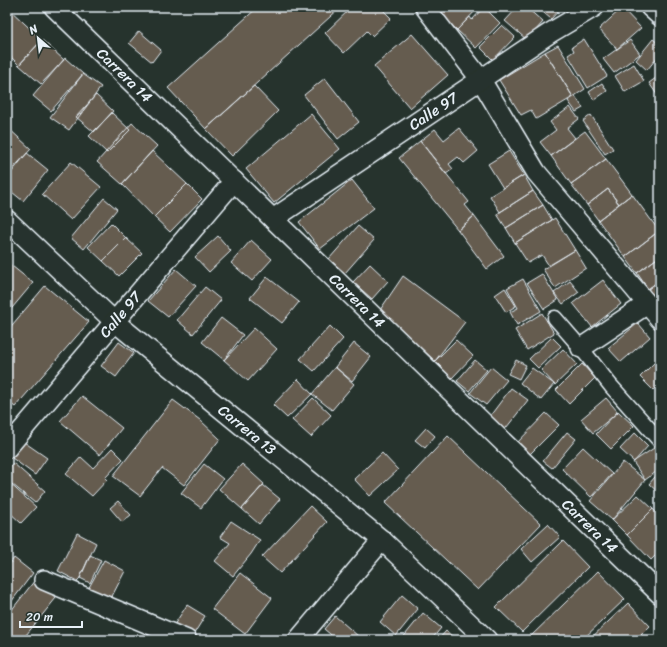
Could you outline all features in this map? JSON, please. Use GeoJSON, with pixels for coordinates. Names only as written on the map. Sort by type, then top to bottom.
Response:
{"type":"FeatureCollection","features":[{"type":"Feature","properties":{"kind":"street","name":"Carrera 14"},"geometry":{"type":"LineString","coordinates":[[54,7],[660,594]]}},
{"type":"Feature","properties":{"kind":"street"},"geometry":{"type":"LineString","coordinates":[[425,7],[481,80],[536,172],[660,319]]}},
{"type":"Feature","properties":{"kind":"street","name":"Calle 97"},"geometry":{"type":"LineString","coordinates":[[273,219],[550,33],[594,7]]}},
{"type":"Feature","properties":{"kind":"street"},"geometry":{"type":"LineString","coordinates":[[650,7],[660,16]]}},
{"type":"Feature","properties":{"kind":"street","name":"Calle 97"},"geometry":{"type":"LineString","coordinates":[[7,448],[234,181]]}},
{"type":"Feature","properties":{"kind":"street","name":"Carrera 13"},"geometry":{"type":"LineString","coordinates":[[7,220],[115,322],[382,540],[487,640]]}},
{"type":"Feature","properties":{"kind":"street"},"geometry":{"type":"LineString","coordinates":[[581,348],[647,304]]}},
{"type":"Feature","properties":{"kind":"street"},"geometry":{"type":"LineString","coordinates":[[555,318],[611,386],[660,441]]}},
{"type":"Feature","properties":{"kind":"street"},"geometry":{"type":"LineString","coordinates":[[298,640],[382,540]]}},
{"type":"Feature","properties":{"kind":"street"},"geometry":{"type":"LineString","coordinates":[[44,580],[187,640]]}},
{"type":"Feature","properties":{"kind":"building"},"geometry":{"type":"Polygon","coordinates":[[[7,7],[42,40],[19,65],[7,53],[7,7]]]}},
{"type":"Feature","properties":{"kind":"building"},"geometry":{"type":"Polygon","coordinates":[[[258,7],[341,7],[206,129],[168,88],[258,7]]]}},
{"type":"Feature","properties":{"kind":"building"},"geometry":{"type":"Polygon","coordinates":[[[352,7],[380,7],[391,18],[372,36],[367,31],[344,53],[325,33],[352,7]]]}},
{"type":"Feature","properties":{"kind":"building"},"geometry":{"type":"Polygon","coordinates":[[[479,7],[457,30],[434,8],[479,7]]]}},
{"type":"Feature","properties":{"kind":"building"},"geometry":{"type":"Polygon","coordinates":[[[484,7],[500,23],[476,48],[457,30],[470,17],[472,20],[484,7]]]}},
{"type":"Feature","properties":{"kind":"building"},"geometry":{"type":"Polygon","coordinates":[[[518,7],[526,7],[543,22],[527,40],[505,21],[518,7]]]}},
{"type":"Feature","properties":{"kind":"building"},"geometry":{"type":"Polygon","coordinates":[[[537,7],[562,7],[551,19],[537,7]]]}},
{"type":"Feature","properties":{"kind":"building"},"geometry":{"type":"Polygon","coordinates":[[[622,8],[641,28],[617,49],[599,29],[622,8]]]}},
{"type":"Feature","properties":{"kind":"building"},"geometry":{"type":"Polygon","coordinates":[[[502,25],[515,37],[493,60],[480,47],[502,25]]]}},
{"type":"Feature","properties":{"kind":"building"},"geometry":{"type":"Polygon","coordinates":[[[139,31],[161,50],[152,62],[129,43],[139,31]]]}},
{"type":"Feature","properties":{"kind":"building"},"geometry":{"type":"Polygon","coordinates":[[[412,34],[448,75],[410,108],[374,66],[412,34]]]}},
{"type":"Feature","properties":{"kind":"building"},"geometry":{"type":"Polygon","coordinates":[[[584,39],[607,76],[588,88],[568,55],[574,51],[572,47],[584,39]]]}},
{"type":"Feature","properties":{"kind":"building"},"geometry":{"type":"Polygon","coordinates":[[[653,39],[660,45],[660,54],[647,70],[636,60],[653,39]]]}},
{"type":"Feature","properties":{"kind":"building"},"geometry":{"type":"Polygon","coordinates":[[[42,40],[64,60],[41,84],[19,65],[42,40]]]}},
{"type":"Feature","properties":{"kind":"building"},"geometry":{"type":"Polygon","coordinates":[[[630,40],[640,54],[614,73],[603,59],[630,40]]]}},
{"type":"Feature","properties":{"kind":"building"},"geometry":{"type":"Polygon","coordinates":[[[558,45],[585,89],[573,97],[545,52],[558,45]]]}},
{"type":"Feature","properties":{"kind":"building"},"geometry":{"type":"Polygon","coordinates":[[[545,52],[573,97],[536,119],[531,110],[521,115],[499,80],[545,52]]]}},
{"type":"Feature","properties":{"kind":"building"},"geometry":{"type":"Polygon","coordinates":[[[65,58],[83,74],[51,111],[33,96],[65,58]]]}},
{"type":"Feature","properties":{"kind":"building"},"geometry":{"type":"Polygon","coordinates":[[[634,64],[644,81],[625,92],[615,76],[634,64]]]}},
{"type":"Feature","properties":{"kind":"building"},"geometry":{"type":"Polygon","coordinates":[[[83,74],[101,87],[69,130],[50,117],[83,74]]]}},
{"type":"Feature","properties":{"kind":"building"},"geometry":{"type":"Polygon","coordinates":[[[660,75],[660,99],[649,83],[660,75]]]}},
{"type":"Feature","properties":{"kind":"building"},"geometry":{"type":"Polygon","coordinates":[[[325,78],[359,122],[338,139],[304,95],[325,78]]]}},
{"type":"Feature","properties":{"kind":"building"},"geometry":{"type":"Polygon","coordinates":[[[602,83],[607,91],[594,100],[589,92],[602,83]]]}},
{"type":"Feature","properties":{"kind":"building"},"geometry":{"type":"Polygon","coordinates":[[[254,86],[278,111],[232,156],[206,129],[254,86]]]}},
{"type":"Feature","properties":{"kind":"building"},"geometry":{"type":"Polygon","coordinates":[[[96,95],[113,111],[94,132],[76,117],[96,95]]]}},
{"type":"Feature","properties":{"kind":"building"},"geometry":{"type":"Polygon","coordinates":[[[575,96],[583,108],[576,112],[568,101],[575,96]]]}},
{"type":"Feature","properties":{"kind":"building"},"geometry":{"type":"Polygon","coordinates":[[[570,107],[579,119],[567,128],[575,138],[551,156],[540,142],[556,130],[550,122],[570,107]]]}},
{"type":"Feature","properties":{"kind":"building"},"geometry":{"type":"Polygon","coordinates":[[[112,113],[130,130],[107,153],[89,136],[112,113]]]}},
{"type":"Feature","properties":{"kind":"building"},"geometry":{"type":"Polygon","coordinates":[[[311,114],[340,149],[274,203],[246,169],[311,114]]]}},
{"type":"Feature","properties":{"kind":"building"},"geometry":{"type":"Polygon","coordinates":[[[591,115],[613,149],[605,154],[583,121],[591,115]]]}},
{"type":"Feature","properties":{"kind":"building"},"geometry":{"type":"Polygon","coordinates":[[[132,123],[157,146],[122,184],[97,162],[132,123]]]}},
{"type":"Feature","properties":{"kind":"building"},"geometry":{"type":"Polygon","coordinates":[[[7,127],[31,149],[7,175],[7,127]]]}},
{"type":"Feature","properties":{"kind":"building"},"geometry":{"type":"Polygon","coordinates":[[[459,128],[478,151],[464,163],[458,157],[449,164],[453,169],[446,174],[420,141],[435,129],[444,140],[459,128]]]}},
{"type":"Feature","properties":{"kind":"building"},"geometry":{"type":"Polygon","coordinates":[[[585,131],[606,159],[571,184],[551,156],[585,131]]]}},
{"type":"Feature","properties":{"kind":"building"},"geometry":{"type":"Polygon","coordinates":[[[420,141],[469,202],[465,205],[474,216],[458,230],[399,158],[420,141]]]}},
{"type":"Feature","properties":{"kind":"building"},"geometry":{"type":"Polygon","coordinates":[[[152,151],[187,184],[154,217],[122,184],[152,151]]]}},
{"type":"Feature","properties":{"kind":"building"},"geometry":{"type":"Polygon","coordinates":[[[509,151],[524,175],[503,188],[488,164],[509,151]]]}},
{"type":"Feature","properties":{"kind":"building"},"geometry":{"type":"Polygon","coordinates":[[[27,153],[48,170],[23,201],[7,188],[7,178],[27,153]]]}},
{"type":"Feature","properties":{"kind":"building"},"geometry":{"type":"Polygon","coordinates":[[[606,159],[632,194],[619,204],[608,189],[587,205],[571,184],[606,159]]]}},
{"type":"Feature","properties":{"kind":"building"},"geometry":{"type":"Polygon","coordinates":[[[71,162],[101,187],[71,220],[42,194],[71,162]]]}},
{"type":"Feature","properties":{"kind":"building"},"geometry":{"type":"Polygon","coordinates":[[[524,175],[533,191],[500,212],[490,196],[524,175]]]}},
{"type":"Feature","properties":{"kind":"building"},"geometry":{"type":"Polygon","coordinates":[[[352,180],[374,208],[320,249],[299,222],[352,180]]]}},
{"type":"Feature","properties":{"kind":"building"},"geometry":{"type":"Polygon","coordinates":[[[187,184],[202,199],[170,232],[154,217],[187,184]]]}},
{"type":"Feature","properties":{"kind":"building"},"geometry":{"type":"Polygon","coordinates":[[[608,189],[619,204],[598,220],[587,205],[608,189]]]}},
{"type":"Feature","properties":{"kind":"building"},"geometry":{"type":"Polygon","coordinates":[[[533,191],[543,205],[506,228],[497,214],[533,191]]]}},
{"type":"Feature","properties":{"kind":"building"},"geometry":{"type":"Polygon","coordinates":[[[632,194],[659,231],[625,257],[598,220],[632,194]]]}},
{"type":"Feature","properties":{"kind":"building"},"geometry":{"type":"Polygon","coordinates":[[[104,198],[117,209],[84,249],[71,238],[104,198]]]}},
{"type":"Feature","properties":{"kind":"building"},"geometry":{"type":"Polygon","coordinates":[[[543,205],[552,220],[515,243],[506,228],[543,205]]]}},
{"type":"Feature","properties":{"kind":"building"},"geometry":{"type":"Polygon","coordinates":[[[474,216],[504,256],[487,269],[458,230],[474,216]]]}},
{"type":"Feature","properties":{"kind":"building"},"geometry":{"type":"Polygon","coordinates":[[[555,218],[575,250],[549,266],[542,255],[528,263],[515,243],[555,218]]]}},
{"type":"Feature","properties":{"kind":"building"},"geometry":{"type":"Polygon","coordinates":[[[111,223],[126,238],[103,261],[88,247],[111,223]]]}},
{"type":"Feature","properties":{"kind":"building"},"geometry":{"type":"Polygon","coordinates":[[[358,226],[374,240],[345,273],[329,259],[358,226]]]}},
{"type":"Feature","properties":{"kind":"building"},"geometry":{"type":"Polygon","coordinates":[[[659,231],[660,256],[637,273],[625,257],[659,231]]]}},
{"type":"Feature","properties":{"kind":"building"},"geometry":{"type":"Polygon","coordinates":[[[218,236],[231,251],[209,272],[195,257],[218,236]]]}},
{"type":"Feature","properties":{"kind":"building"},"geometry":{"type":"Polygon","coordinates":[[[126,238],[142,253],[119,276],[103,261],[126,238]]]}},
{"type":"Feature","properties":{"kind":"building"},"geometry":{"type":"Polygon","coordinates":[[[251,240],[272,259],[252,281],[231,263],[251,240]]]}},
{"type":"Feature","properties":{"kind":"building"},"geometry":{"type":"Polygon","coordinates":[[[575,250],[586,268],[555,288],[543,269],[575,250]]]}},
{"type":"Feature","properties":{"kind":"building"},"geometry":{"type":"Polygon","coordinates":[[[660,256],[660,280],[648,289],[637,273],[660,256]]]}},
{"type":"Feature","properties":{"kind":"building"},"geometry":{"type":"Polygon","coordinates":[[[7,262],[33,283],[7,314],[7,262]]]}},
{"type":"Feature","properties":{"kind":"building"},"geometry":{"type":"Polygon","coordinates":[[[370,264],[388,281],[372,299],[353,282],[370,264]]]}},
{"type":"Feature","properties":{"kind":"building"},"geometry":{"type":"Polygon","coordinates":[[[176,269],[196,286],[168,317],[148,301],[176,269]]]}},
{"type":"Feature","properties":{"kind":"building"},"geometry":{"type":"Polygon","coordinates":[[[542,274],[558,300],[544,309],[527,283],[542,274]]]}},
{"type":"Feature","properties":{"kind":"building"},"geometry":{"type":"Polygon","coordinates":[[[403,276],[465,322],[435,361],[380,310],[403,276]]]}},
{"type":"Feature","properties":{"kind":"building"},"geometry":{"type":"Polygon","coordinates":[[[267,277],[299,302],[282,323],[250,298],[267,277]]]}},
{"type":"Feature","properties":{"kind":"building"},"geometry":{"type":"Polygon","coordinates":[[[523,279],[541,311],[517,325],[510,312],[518,308],[507,288],[523,279]]]}},
{"type":"Feature","properties":{"kind":"building"},"geometry":{"type":"Polygon","coordinates":[[[603,280],[621,304],[592,327],[573,303],[603,280]]]}},
{"type":"Feature","properties":{"kind":"building"},"geometry":{"type":"Polygon","coordinates":[[[660,280],[660,305],[648,289],[660,280]]]}},
{"type":"Feature","properties":{"kind":"building"},"geometry":{"type":"Polygon","coordinates":[[[570,281],[579,292],[563,304],[554,293],[570,281]]]}},
{"type":"Feature","properties":{"kind":"building"},"geometry":{"type":"Polygon","coordinates":[[[45,286],[89,322],[15,407],[7,401],[7,331],[45,286]]]}},
{"type":"Feature","properties":{"kind":"building"},"geometry":{"type":"Polygon","coordinates":[[[205,287],[221,300],[193,334],[177,320],[205,287]]]}},
{"type":"Feature","properties":{"kind":"building"},"geometry":{"type":"Polygon","coordinates":[[[505,288],[516,306],[506,312],[495,295],[505,288]]]}},
{"type":"Feature","properties":{"kind":"building"},"geometry":{"type":"Polygon","coordinates":[[[542,313],[554,333],[527,350],[515,330],[542,313]]]}},
{"type":"Feature","properties":{"kind":"building"},"geometry":{"type":"Polygon","coordinates":[[[221,318],[243,335],[224,360],[202,342],[221,318]]]}},
{"type":"Feature","properties":{"kind":"building"},"geometry":{"type":"Polygon","coordinates":[[[638,323],[650,337],[621,362],[608,348],[638,323]]]}},
{"type":"Feature","properties":{"kind":"building"},"geometry":{"type":"Polygon","coordinates":[[[330,326],[343,339],[314,371],[300,359],[330,326]]]}},
{"type":"Feature","properties":{"kind":"building"},"geometry":{"type":"Polygon","coordinates":[[[254,328],[277,349],[248,381],[224,360],[254,328]]]}},
{"type":"Feature","properties":{"kind":"building"},"geometry":{"type":"Polygon","coordinates":[[[552,337],[561,346],[538,368],[529,359],[552,337]]]}},
{"type":"Feature","properties":{"kind":"building"},"geometry":{"type":"Polygon","coordinates":[[[456,340],[473,356],[452,378],[435,361],[456,340]]]}},
{"type":"Feature","properties":{"kind":"building"},"geometry":{"type":"Polygon","coordinates":[[[119,342],[134,353],[116,377],[101,366],[119,342]]]}},
{"type":"Feature","properties":{"kind":"building"},"geometry":{"type":"Polygon","coordinates":[[[354,343],[371,357],[352,381],[335,367],[354,343]]]}},
{"type":"Feature","properties":{"kind":"building"},"geometry":{"type":"Polygon","coordinates":[[[563,349],[577,364],[555,385],[541,370],[563,349]]]}},
{"type":"Feature","properties":{"kind":"building"},"geometry":{"type":"Polygon","coordinates":[[[660,357],[660,383],[653,390],[640,377],[660,357]]]}},
{"type":"Feature","properties":{"kind":"building"},"geometry":{"type":"Polygon","coordinates":[[[475,360],[487,370],[469,391],[457,381],[475,360]]]}},
{"type":"Feature","properties":{"kind":"building"},"geometry":{"type":"Polygon","coordinates":[[[516,360],[526,365],[519,379],[508,374],[516,360]]]}},
{"type":"Feature","properties":{"kind":"building"},"geometry":{"type":"Polygon","coordinates":[[[582,364],[595,378],[569,404],[556,390],[582,364]]]}},
{"type":"Feature","properties":{"kind":"building"},"geometry":{"type":"Polygon","coordinates":[[[335,367],[354,384],[332,410],[312,394],[335,367]]]}},
{"type":"Feature","properties":{"kind":"building"},"geometry":{"type":"Polygon","coordinates":[[[491,367],[507,380],[486,405],[470,393],[491,367]]]}},
{"type":"Feature","properties":{"kind":"building"},"geometry":{"type":"Polygon","coordinates":[[[532,368],[554,384],[541,400],[520,383],[532,368]]]}},
{"type":"Feature","properties":{"kind":"building"},"geometry":{"type":"Polygon","coordinates":[[[298,379],[312,394],[287,418],[273,405],[298,379]]]}},
{"type":"Feature","properties":{"kind":"building"},"geometry":{"type":"Polygon","coordinates":[[[511,388],[528,400],[503,432],[487,420],[511,388]]]}},
{"type":"Feature","properties":{"kind":"building"},"geometry":{"type":"Polygon","coordinates":[[[82,396],[122,428],[100,455],[60,421],[82,396]]]}},
{"type":"Feature","properties":{"kind":"building"},"geometry":{"type":"Polygon","coordinates":[[[313,398],[331,415],[311,437],[292,420],[313,398]]]}},
{"type":"Feature","properties":{"kind":"building"},"geometry":{"type":"Polygon","coordinates":[[[606,398],[618,412],[593,433],[581,419],[606,398]]]}},
{"type":"Feature","properties":{"kind":"building"},"geometry":{"type":"Polygon","coordinates":[[[173,400],[200,420],[220,439],[184,485],[162,468],[140,496],[113,476],[173,400]]]}},
{"type":"Feature","properties":{"kind":"building"},"geometry":{"type":"Polygon","coordinates":[[[618,411],[634,426],[611,449],[596,434],[618,411]]]}},
{"type":"Feature","properties":{"kind":"building"},"geometry":{"type":"Polygon","coordinates":[[[546,413],[559,425],[527,457],[515,445],[546,413]]]}},
{"type":"Feature","properties":{"kind":"building"},"geometry":{"type":"Polygon","coordinates":[[[426,428],[435,436],[425,448],[415,440],[426,428]]]}},
{"type":"Feature","properties":{"kind":"building"},"geometry":{"type":"Polygon","coordinates":[[[567,432],[576,439],[552,468],[543,461],[567,432]]]}},
{"type":"Feature","properties":{"kind":"building"},"geometry":{"type":"Polygon","coordinates":[[[635,433],[648,446],[634,462],[620,449],[635,433]]]}},
{"type":"Feature","properties":{"kind":"building"},"geometry":{"type":"Polygon","coordinates":[[[448,436],[541,524],[478,590],[385,503],[448,436]]]}},
{"type":"Feature","properties":{"kind":"building"},"geometry":{"type":"Polygon","coordinates":[[[24,442],[47,458],[35,475],[12,458],[24,442]]]}},
{"type":"Feature","properties":{"kind":"building"},"geometry":{"type":"Polygon","coordinates":[[[583,447],[612,474],[591,497],[562,469],[583,447]]]}},
{"type":"Feature","properties":{"kind":"building"},"geometry":{"type":"Polygon","coordinates":[[[112,448],[123,459],[105,478],[107,480],[92,496],[66,474],[81,457],[93,468],[112,448]]]}},
{"type":"Feature","properties":{"kind":"building"},"geometry":{"type":"Polygon","coordinates":[[[654,448],[660,458],[660,469],[645,480],[633,462],[654,448]]]}},
{"type":"Feature","properties":{"kind":"building"},"geometry":{"type":"Polygon","coordinates":[[[382,453],[398,470],[370,496],[354,479],[382,453]]]}},
{"type":"Feature","properties":{"kind":"building"},"geometry":{"type":"Polygon","coordinates":[[[623,462],[645,480],[612,520],[590,501],[623,462]]]}},
{"type":"Feature","properties":{"kind":"building"},"geometry":{"type":"Polygon","coordinates":[[[13,463],[45,491],[35,503],[7,480],[7,470],[13,463]]]}},
{"type":"Feature","properties":{"kind":"building"},"geometry":{"type":"Polygon","coordinates":[[[204,464],[223,479],[201,508],[181,493],[204,464]]]}},
{"type":"Feature","properties":{"kind":"building"},"geometry":{"type":"Polygon","coordinates":[[[242,464],[264,484],[242,509],[219,489],[242,464]]]}},
{"type":"Feature","properties":{"kind":"building"},"geometry":{"type":"Polygon","coordinates":[[[660,471],[660,494],[649,484],[660,471]]]}},
{"type":"Feature","properties":{"kind":"building"},"geometry":{"type":"Polygon","coordinates":[[[7,481],[36,507],[21,523],[7,510],[7,481]]]}},
{"type":"Feature","properties":{"kind":"building"},"geometry":{"type":"Polygon","coordinates":[[[263,485],[280,499],[259,524],[242,509],[263,485]]]}},
{"type":"Feature","properties":{"kind":"building"},"geometry":{"type":"Polygon","coordinates":[[[638,495],[653,509],[627,535],[612,520],[638,495]]]}},
{"type":"Feature","properties":{"kind":"building"},"geometry":{"type":"Polygon","coordinates":[[[118,501],[131,515],[122,522],[110,508],[118,501]]]}},
{"type":"Feature","properties":{"kind":"building"},"geometry":{"type":"Polygon","coordinates":[[[310,506],[327,522],[280,573],[262,557],[310,506]]]}},
{"type":"Feature","properties":{"kind":"building"},"geometry":{"type":"Polygon","coordinates":[[[653,509],[660,517],[660,551],[651,560],[627,535],[653,509]]]}},
{"type":"Feature","properties":{"kind":"building"},"geometry":{"type":"Polygon","coordinates":[[[231,521],[260,540],[251,554],[233,576],[215,561],[230,543],[220,537],[231,521]]]}},
{"type":"Feature","properties":{"kind":"building"},"geometry":{"type":"Polygon","coordinates":[[[548,524],[560,537],[532,562],[521,549],[548,524]]]}},
{"type":"Feature","properties":{"kind":"building"},"geometry":{"type":"Polygon","coordinates":[[[77,533],[96,543],[80,578],[77,581],[58,571],[77,533]]]}},
{"type":"Feature","properties":{"kind":"building"},"geometry":{"type":"Polygon","coordinates":[[[563,541],[588,567],[522,632],[496,607],[563,541]]]}},
{"type":"Feature","properties":{"kind":"building"},"geometry":{"type":"Polygon","coordinates":[[[90,555],[101,560],[90,583],[80,578],[90,555]]]}},
{"type":"Feature","properties":{"kind":"building"},"geometry":{"type":"Polygon","coordinates":[[[14,558],[33,573],[8,606],[7,568],[14,558]]]}},
{"type":"Feature","properties":{"kind":"building"},"geometry":{"type":"Polygon","coordinates":[[[104,560],[125,571],[108,604],[87,591],[104,560]]]}},
{"type":"Feature","properties":{"kind":"building"},"geometry":{"type":"Polygon","coordinates":[[[598,571],[625,599],[582,640],[533,640],[530,637],[598,571]]]}},
{"type":"Feature","properties":{"kind":"building"},"geometry":{"type":"Polygon","coordinates":[[[240,573],[272,598],[245,634],[212,609],[240,573]]]}},
{"type":"Feature","properties":{"kind":"building"},"geometry":{"type":"Polygon","coordinates":[[[35,580],[56,598],[22,640],[7,640],[7,616],[35,580]]]}},
{"type":"Feature","properties":{"kind":"building"},"geometry":{"type":"Polygon","coordinates":[[[402,595],[418,609],[396,636],[380,622],[402,595]]]}},
{"type":"Feature","properties":{"kind":"building"},"geometry":{"type":"Polygon","coordinates":[[[628,603],[650,626],[636,640],[589,640],[628,603]]]}},
{"type":"Feature","properties":{"kind":"building"},"geometry":{"type":"Polygon","coordinates":[[[187,605],[205,616],[190,640],[172,628],[187,605]]]}},
{"type":"Feature","properties":{"kind":"building"},"geometry":{"type":"Polygon","coordinates":[[[423,613],[441,628],[431,640],[401,640],[423,613]]]}},
{"type":"Feature","properties":{"kind":"building"},"geometry":{"type":"Polygon","coordinates":[[[335,616],[358,636],[355,640],[337,640],[324,629],[335,616]]]}},
{"type":"Feature","properties":{"kind":"building"},"geometry":{"type":"Polygon","coordinates":[[[446,631],[457,640],[438,640],[446,631]]]}}]}
